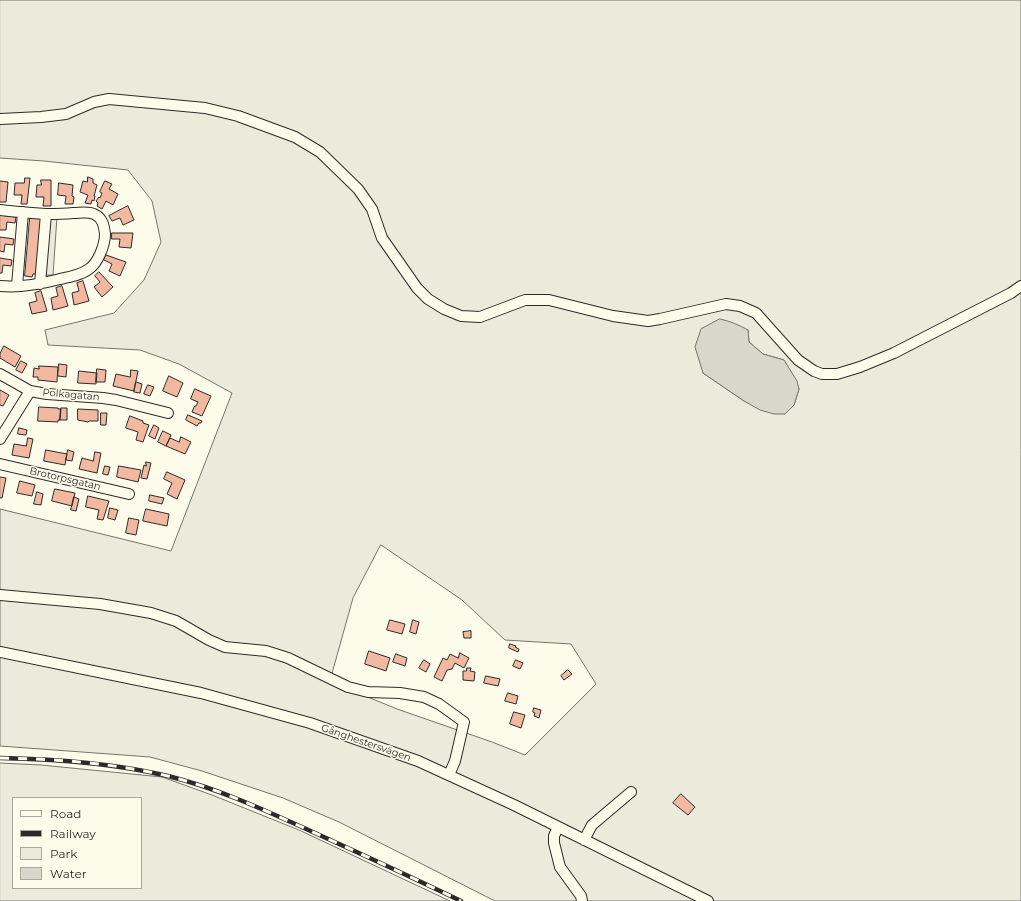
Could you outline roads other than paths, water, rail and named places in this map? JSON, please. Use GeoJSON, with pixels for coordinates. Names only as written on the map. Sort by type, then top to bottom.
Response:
{"type":"FeatureCollection","features":[{"type":"Feature","properties":{"kind":"street"},"geometry":{"type":"LineString","coordinates":[[0,119],[66,114],[94,102],[109,99],[205,108],[238,116],[295,137],[320,152],[358,189],[372,209],[382,238],[417,288],[428,299],[444,309],[461,316],[480,317],[525,300],[549,300],[613,316],[648,321],[726,304],[740,306],[756,313],[798,360],[814,371],[822,374],[837,374],[860,367],[894,353],[1021,286]]}},
{"type":"Feature","properties":{"kind":"street"},"geometry":{"type":"LineString","coordinates":[[0,210],[46,214],[88,212],[100,217],[103,222],[105,236],[95,264],[83,273],[40,284],[0,286]]}},
{"type":"Feature","properties":{"kind":"street"},"geometry":{"type":"LineString","coordinates":[[18,286],[23,212]]}},
{"type":"Feature","properties":{"kind":"street"},"geometry":{"type":"LineString","coordinates":[[40,284],[46,214]]}},
{"type":"Feature","properties":{"kind":"street"},"geometry":{"type":"LineString","coordinates":[[0,374],[30,391]]}},
{"type":"Feature","properties":{"kind":"street","name":"Polkagatan"},"geometry":{"type":"LineString","coordinates":[[0,439],[30,391],[47,394],[116,400],[168,413]]}},
{"type":"Feature","properties":{"kind":"street","name":"Brotorpsgatan"},"geometry":{"type":"LineString","coordinates":[[0,464],[129,494]]}},
{"type":"Feature","properties":{"kind":"street"},"geometry":{"type":"LineString","coordinates":[[0,595],[100,604],[151,613],[176,621],[209,640],[225,647],[266,651],[288,658],[348,687],[368,692],[400,693],[424,697],[439,704],[464,722],[455,760],[449,775]]}},
{"type":"Feature","properties":{"kind":"street","name":"Gånghestersvägen"},"geometry":{"type":"LineString","coordinates":[[0,652],[201,693],[310,723],[418,761],[514,805],[708,901]]}},
{"type":"Feature","properties":{"kind":"street"},"geometry":{"type":"LineString","coordinates":[[584,840],[592,825],[631,792]]}},
{"type":"Feature","properties":{"kind":"street"},"geometry":{"type":"LineString","coordinates":[[558,827],[554,836],[554,843],[560,867],[581,896],[582,901]]}},
{"type":"Feature","properties":{"kind":"water"},"geometry":{"type":"Polygon","coordinates":[[[720,319],[734,323],[748,330],[749,342],[763,354],[784,360],[797,381],[799,389],[794,405],[785,414],[774,414],[760,410],[703,373],[695,347],[701,329],[720,319]]]}},
{"type":"Feature","properties":{"kind":"railway"},"geometry":{"type":"LineString","coordinates":[[0,758],[43,759],[106,765],[168,776],[203,786],[271,813],[461,901]]}}]}
